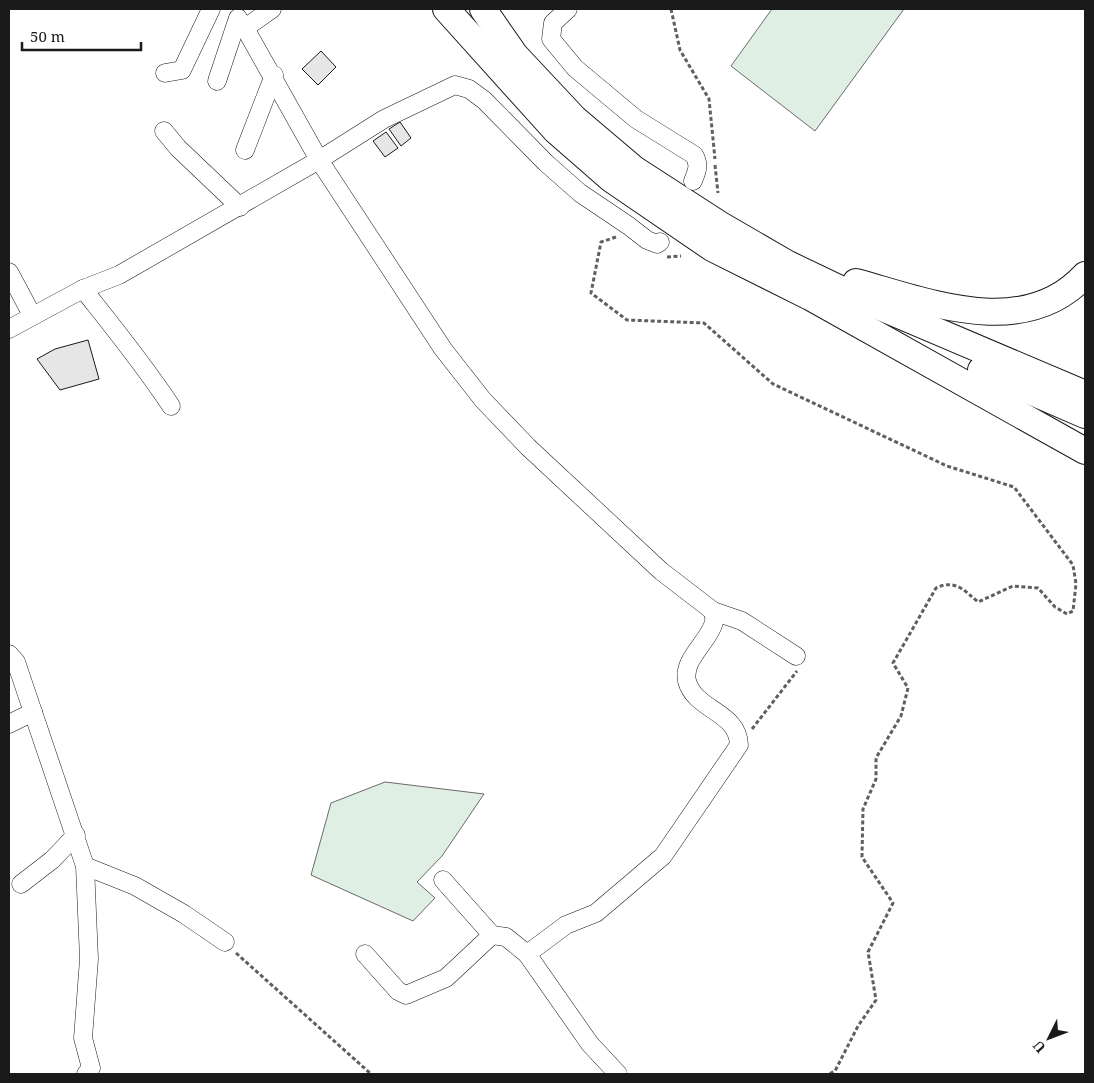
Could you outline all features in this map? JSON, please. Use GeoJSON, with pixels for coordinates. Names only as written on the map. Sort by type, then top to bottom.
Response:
{"type":"FeatureCollection","features":[{"type":"Feature","properties":{"kind":"highway"},"geometry":{"type":"LineString","coordinates":[[446,9],[556,131],[611,179],[712,248],[810,297],[1085,451]]}},
{"type":"Feature","properties":{"kind":"highway"},"geometry":{"type":"LineString","coordinates":[[483,9],[515,55],[569,112],[634,169],[719,224],[788,264],[859,298],[1085,394]]}},
{"type":"Feature","properties":{"kind":"highway"},"geometry":{"type":"LineString","coordinates":[[788,264],[941,305],[983,313],[1020,311],[1048,302],[1074,288],[1085,275]]}},
{"type":"Feature","properties":{"kind":"highway"},"geometry":{"type":"LineString","coordinates":[[810,297],[1085,415]]}},
{"type":"Feature","properties":{"kind":"street"},"geometry":{"type":"LineString","coordinates":[[165,73],[182,70],[211,9]]}},
{"type":"Feature","properties":{"kind":"street"},"geometry":{"type":"LineString","coordinates":[[238,18],[272,9]]}},
{"type":"Feature","properties":{"kind":"street"},"geometry":{"type":"LineString","coordinates":[[568,9],[553,22],[551,39],[574,68],[628,113],[694,155],[698,161],[698,171],[693,181]]}},
{"type":"Feature","properties":{"kind":"street"},"geometry":{"type":"LineString","coordinates":[[238,18],[274,75],[319,160],[443,349],[483,400],[528,447],[661,570],[713,610],[742,621],[796,656]]}},
{"type":"Feature","properties":{"kind":"street"},"geometry":{"type":"LineString","coordinates":[[217,81],[238,18]]}},
{"type":"Feature","properties":{"kind":"street"},"geometry":{"type":"LineString","coordinates":[[245,150],[274,75]]}},
{"type":"Feature","properties":{"kind":"street"},"geometry":{"type":"LineString","coordinates":[[9,329],[83,289],[119,275],[240,207],[384,119],[455,85],[469,89],[484,100],[546,163],[580,193],[647,240],[657,244],[661,250]]}},
{"type":"Feature","properties":{"kind":"street"},"geometry":{"type":"LineString","coordinates":[[164,131],[184,155],[240,207]]}},
{"type":"Feature","properties":{"kind":"street"},"geometry":{"type":"LineString","coordinates":[[9,272],[32,316]]}},
{"type":"Feature","properties":{"kind":"street"},"geometry":{"type":"LineString","coordinates":[[83,289],[144,367],[171,406]]}},
{"type":"Feature","properties":{"kind":"street"},"geometry":{"type":"LineString","coordinates":[[527,954],[566,924],[596,912],[663,856],[739,745],[738,734],[733,726],[693,694],[687,681],[687,668],[714,622],[713,610]]}},
{"type":"Feature","properties":{"kind":"street"},"geometry":{"type":"LineString","coordinates":[[9,654],[16,662],[85,866],[89,959],[83,1038],[91,1068],[86,1074]]}},
{"type":"Feature","properties":{"kind":"street"},"geometry":{"type":"LineString","coordinates":[[9,724],[33,712]]}},
{"type":"Feature","properties":{"kind":"street"},"geometry":{"type":"LineString","coordinates":[[21,884],[52,860],[76,835]]}},
{"type":"Feature","properties":{"kind":"street"},"geometry":{"type":"LineString","coordinates":[[85,866],[135,886],[184,914],[225,942]]}},
{"type":"Feature","properties":{"kind":"street"},"geometry":{"type":"LineString","coordinates":[[443,880],[492,935],[506,937],[527,954],[590,1044],[618,1074]]}},
{"type":"Feature","properties":{"kind":"street"},"geometry":{"type":"LineString","coordinates":[[366,954],[398,991],[406,996],[446,978],[492,935]]}},
{"type":"Feature","properties":{"kind":"path"},"geometry":{"type":"LineString","coordinates":[[671,9],[680,50],[709,99],[718,193]]}},
{"type":"Feature","properties":{"kind":"path"},"geometry":{"type":"LineString","coordinates":[[622,240],[614,236],[601,242],[591,293],[627,320],[704,323],[773,384],[947,466],[1014,487],[1073,565],[1076,584],[1073,611],[1067,614],[1055,607],[1038,588],[1013,586],[978,602],[958,585],[946,584],[936,588],[893,663],[908,688],[901,716],[876,758],[876,779],[863,809],[862,857],[893,903],[868,952],[876,1000],[858,1026],[835,1071],[829,1074]]}},
{"type":"Feature","properties":{"kind":"path"},"geometry":{"type":"LineString","coordinates":[[661,250],[681,256]]}},
{"type":"Feature","properties":{"kind":"path"},"geometry":{"type":"LineString","coordinates":[[739,745],[794,678],[801,665],[796,656]]}},
{"type":"Feature","properties":{"kind":"path"},"geometry":{"type":"LineString","coordinates":[[225,942],[371,1074]]}},
{"type":"Feature","properties":{"kind":"green space"},"geometry":{"type":"Polygon","coordinates":[[[772,9],[904,9],[815,131],[731,66],[772,9]]]}},
{"type":"Feature","properties":{"kind":"green space"},"geometry":{"type":"Polygon","coordinates":[[[385,782],[484,794],[442,856],[417,882],[435,898],[413,921],[311,875],[331,803],[385,782]]]}},
{"type":"Feature","properties":{"kind":"building"},"geometry":{"type":"Polygon","coordinates":[[[321,51],[336,67],[318,85],[302,69],[321,51]]]}},
{"type":"Feature","properties":{"kind":"building"},"geometry":{"type":"Polygon","coordinates":[[[400,122],[411,138],[401,146],[389,129],[400,122]]]}},
{"type":"Feature","properties":{"kind":"building"},"geometry":{"type":"Polygon","coordinates":[[[386,132],[398,148],[385,157],[373,141],[386,132]]]}},
{"type":"Feature","properties":{"kind":"building"},"geometry":{"type":"Polygon","coordinates":[[[88,340],[99,379],[60,390],[37,359],[55,349],[88,340]]]}}]}
